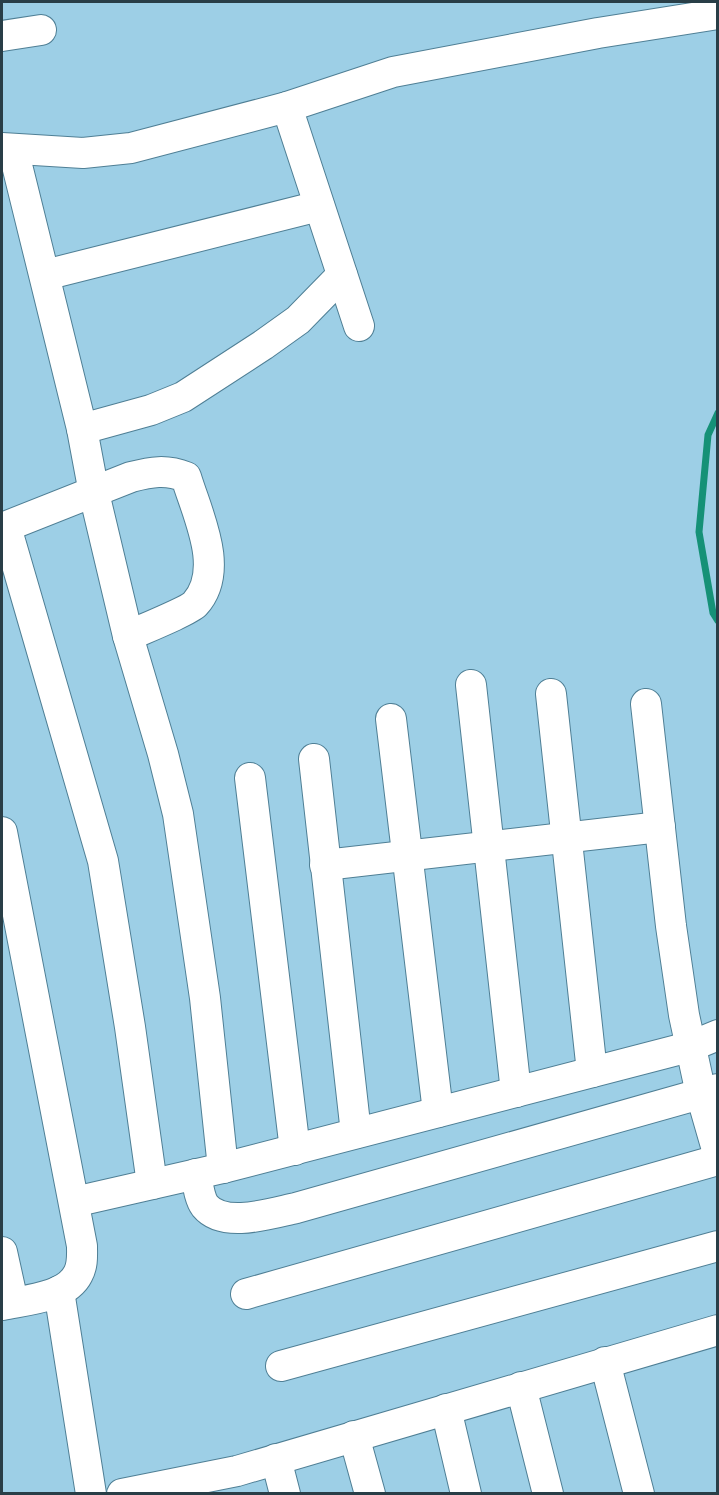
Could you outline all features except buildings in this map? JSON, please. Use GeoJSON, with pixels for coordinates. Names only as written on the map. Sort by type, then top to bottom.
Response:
{"type":"FeatureCollection","features":[{"type":"Feature","properties":{"kind":"street"},"geometry":{"type":"LineString","coordinates":[[709,1092],[296,1208],[243,1220],[219,1215],[205,1206],[210,1171],[205,998],[178,814],[164,754],[128,636],[93,493],[82,429],[45,275],[7,149],[83,153],[131,148],[287,107],[393,72],[598,33],[717,14]]}},
{"type":"Feature","properties":{"kind":"street"},"geometry":{"type":"LineString","coordinates":[[2,36],[40,30]]}},
{"type":"Feature","properties":{"kind":"street"},"geometry":{"type":"LineString","coordinates":[[287,107],[358,326]]}},
{"type":"Feature","properties":{"kind":"street"},"geometry":{"type":"LineString","coordinates":[[45,275],[319,206]]}},
{"type":"Feature","properties":{"kind":"street"},"geometry":{"type":"LineString","coordinates":[[82,429],[151,410],[183,397],[298,320],[342,275]]}},
{"type":"Feature","properties":{"kind":"street"},"geometry":{"type":"LineString","coordinates":[[128,636],[194,605],[207,584],[210,567],[204,535],[186,477],[173,471],[153,471],[131,477],[4,528],[103,861],[152,1185]]}},
{"type":"Feature","properties":{"kind":"street"},"geometry":{"type":"LineString","coordinates":[[471,685],[516,1092]]}},
{"type":"Feature","properties":{"kind":"street"},"geometry":{"type":"LineString","coordinates":[[551,694],[592,1072]]}},
{"type":"Feature","properties":{"kind":"street"},"geometry":{"type":"LineString","coordinates":[[646,704],[671,926],[690,1047],[709,1092],[717,1153]]}},
{"type":"Feature","properties":{"kind":"street"},"geometry":{"type":"LineString","coordinates":[[391,719],[438,1112]]}},
{"type":"Feature","properties":{"kind":"street"},"geometry":{"type":"LineString","coordinates":[[314,759],[356,1133]]}},
{"type":"Feature","properties":{"kind":"street"},"geometry":{"type":"LineString","coordinates":[[250,778],[295,1149]]}},
{"type":"Feature","properties":{"kind":"street"},"geometry":{"type":"LineString","coordinates":[[326,865],[660,826]]}},
{"type":"Feature","properties":{"kind":"street"},"geometry":{"type":"LineString","coordinates":[[2,832],[74,1202],[82,1246],[82,1263],[71,1284],[59,1291],[7,1303],[2,1252]]}},
{"type":"Feature","properties":{"kind":"street"},"geometry":{"type":"LineString","coordinates":[[74,1202],[210,1171],[690,1047],[717,1035]]}},
{"type":"Feature","properties":{"kind":"street"},"geometry":{"type":"LineString","coordinates":[[246,1294],[717,1160]]}},
{"type":"Feature","properties":{"kind":"street"},"geometry":{"type":"LineString","coordinates":[[281,1366],[717,1246]]}},
{"type":"Feature","properties":{"kind":"street"},"geometry":{"type":"LineString","coordinates":[[59,1291],[91,1494]]}},
{"type":"Feature","properties":{"kind":"street"},"geometry":{"type":"LineString","coordinates":[[122,1494],[197,1487],[276,1459],[717,1330]]}},
{"type":"Feature","properties":{"kind":"street"},"geometry":{"type":"LineString","coordinates":[[605,1362],[639,1494]]}},
{"type":"Feature","properties":{"kind":"street"},"geometry":{"type":"LineString","coordinates":[[521,1386],[548,1494]]}},
{"type":"Feature","properties":{"kind":"street"},"geometry":{"type":"LineString","coordinates":[[446,1409],[466,1494]]}},
{"type":"Feature","properties":{"kind":"street"},"geometry":{"type":"LineString","coordinates":[[354,1436],[370,1494]]}},
{"type":"Feature","properties":{"kind":"street"},"geometry":{"type":"LineString","coordinates":[[276,1459],[285,1494]]}},
{"type":"Feature","properties":{"kind":"waterway"},"geometry":{"type":"LineString","coordinates":[[718,413],[708,435],[699,532],[713,613],[718,621]]}}]}
